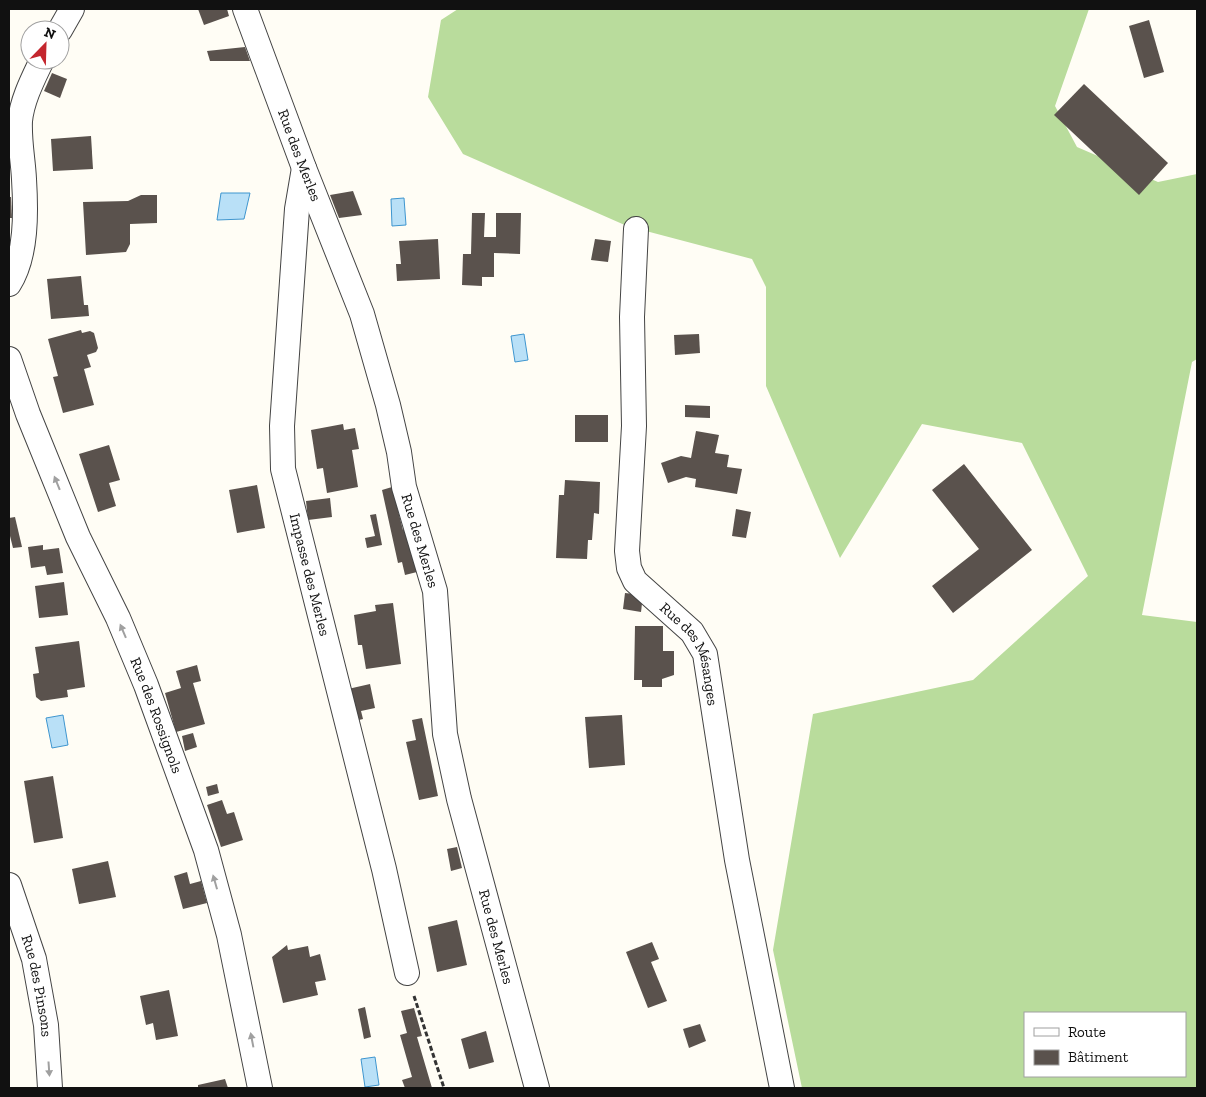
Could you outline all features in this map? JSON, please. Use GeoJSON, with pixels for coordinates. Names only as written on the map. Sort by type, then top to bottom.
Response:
{"type":"FeatureCollection","features":[{"type":"Feature","properties":{"kind":"street"},"geometry":{"type":"LineString","coordinates":[[66,20],[72,9]]}},
{"type":"Feature","properties":{"kind":"street","name":"Rue des Merles"},"geometry":{"type":"LineString","coordinates":[[245,9],[304,168],[362,314],[388,405],[399,452],[404,487],[435,591],[447,743],[459,799],[537,1088]]}},
{"type":"Feature","properties":{"kind":"street"},"geometry":{"type":"LineString","coordinates":[[9,284],[19,259],[23,225],[24,178],[20,142],[20,119],[37,70]]}},
{"type":"Feature","properties":{"kind":"street","name":"Impasse des Merles"},"geometry":{"type":"LineString","coordinates":[[304,168],[297,210],[282,426],[283,470],[384,869],[407,973]]}},
{"type":"Feature","properties":{"kind":"street","name":"Rue des Mésanges"},"geometry":{"type":"LineString","coordinates":[[636,229],[632,317],[634,426],[627,551],[629,568],[635,581],[692,632],[705,654],[737,860],[782,1088]]}},
{"type":"Feature","properties":{"kind":"street","name":"Rue des Rossignols"},"geometry":{"type":"LineString","coordinates":[[9,359],[28,414],[78,536],[118,618],[146,685],[206,850],[231,944],[260,1088]]}},
{"type":"Feature","properties":{"kind":"street","name":"Rue des Pinsons"},"geometry":{"type":"LineString","coordinates":[[9,885],[34,959],[46,1025],[50,1088]]}},
{"type":"Feature","properties":{"kind":"path"},"geometry":{"type":"LineString","coordinates":[[407,973],[444,1088]]}},
{"type":"Feature","properties":{"kind":"green space"},"geometry":{"type":"Polygon","coordinates":[[[458,9],[1089,9],[1055,106],[1077,147],[1158,182],[1197,174],[1197,359],[1192,362],[1142,615],[1197,622],[1197,1088],[802,1088],[773,950],[813,714],[973,680],[1088,576],[1022,443],[922,424],[840,558],[766,386],[766,287],[752,259],[627,226],[463,154],[428,97],[441,20],[458,9]]]}},
{"type":"Feature","properties":{"kind":"water"},"geometry":{"type":"Polygon","coordinates":[[[221,193],[250,193],[244,219],[217,220],[221,193]]]}},
{"type":"Feature","properties":{"kind":"water"},"geometry":{"type":"Polygon","coordinates":[[[404,198],[406,225],[392,226],[391,199],[404,198]]]}},
{"type":"Feature","properties":{"kind":"water"},"geometry":{"type":"Polygon","coordinates":[[[524,334],[528,360],[515,362],[511,336],[524,334]]]}},
{"type":"Feature","properties":{"kind":"water"},"geometry":{"type":"Polygon","coordinates":[[[63,715],[68,745],[52,748],[46,718],[63,715]]]}},
{"type":"Feature","properties":{"kind":"water"},"geometry":{"type":"Polygon","coordinates":[[[375,1057],[379,1085],[365,1087],[361,1059],[375,1057]]]}},
{"type":"Feature","properties":{"kind":"building"},"geometry":{"type":"Polygon","coordinates":[[[198,9],[227,9],[229,16],[204,25],[198,9]]]}},
{"type":"Feature","properties":{"kind":"building"},"geometry":{"type":"Polygon","coordinates":[[[1149,20],[1164,72],[1144,78],[1129,26],[1149,20]]]}},
{"type":"Feature","properties":{"kind":"building"},"geometry":{"type":"Polygon","coordinates":[[[245,47],[250,61],[210,61],[207,51],[245,47]]]}},
{"type":"Feature","properties":{"kind":"building"},"geometry":{"type":"Polygon","coordinates":[[[52,73],[67,79],[60,98],[44,91],[52,73]]]}},
{"type":"Feature","properties":{"kind":"building"},"geometry":{"type":"Polygon","coordinates":[[[1084,84],[1168,163],[1139,195],[1054,115],[1084,84]]]}},
{"type":"Feature","properties":{"kind":"building"},"geometry":{"type":"Polygon","coordinates":[[[91,136],[93,169],[53,171],[51,139],[91,136]]]}},
{"type":"Feature","properties":{"kind":"building"},"geometry":{"type":"Polygon","coordinates":[[[353,191],[362,215],[339,218],[330,195],[353,191]]]}},
{"type":"Feature","properties":{"kind":"building"},"geometry":{"type":"Polygon","coordinates":[[[141,195],[157,195],[157,223],[130,224],[130,244],[126,252],[86,255],[83,202],[128,201],[141,195]]]}},
{"type":"Feature","properties":{"kind":"building"},"geometry":{"type":"Polygon","coordinates":[[[9,197],[11,197],[12,218],[9,218],[9,197]]]}},
{"type":"Feature","properties":{"kind":"building"},"geometry":{"type":"Polygon","coordinates":[[[472,213],[485,213],[484,237],[496,237],[496,213],[521,213],[520,254],[494,253],[494,277],[482,277],[482,286],[462,285],[463,254],[471,254],[472,213]]]}},
{"type":"Feature","properties":{"kind":"building"},"geometry":{"type":"Polygon","coordinates":[[[438,239],[440,279],[397,281],[396,264],[401,264],[399,241],[438,239]]]}},
{"type":"Feature","properties":{"kind":"building"},"geometry":{"type":"Polygon","coordinates":[[[595,239],[611,241],[608,262],[591,260],[595,239]]]}},
{"type":"Feature","properties":{"kind":"building"},"geometry":{"type":"Polygon","coordinates":[[[81,276],[84,305],[88,305],[89,316],[51,319],[47,279],[81,276]]]}},
{"type":"Feature","properties":{"kind":"building"},"geometry":{"type":"Polygon","coordinates":[[[81,330],[82,333],[90,331],[94,333],[98,348],[96,352],[87,355],[91,367],[84,369],[94,405],[63,413],[53,377],[58,376],[48,339],[81,330]]]}},
{"type":"Feature","properties":{"kind":"building"},"geometry":{"type":"Polygon","coordinates":[[[699,334],[700,353],[675,355],[674,335],[699,334]]]}},
{"type":"Feature","properties":{"kind":"building"},"geometry":{"type":"Polygon","coordinates":[[[685,405],[710,406],[710,418],[685,417],[685,405]]]}},
{"type":"Feature","properties":{"kind":"building"},"geometry":{"type":"Polygon","coordinates":[[[575,415],[608,415],[608,442],[575,442],[575,415]]]}},
{"type":"Feature","properties":{"kind":"building"},"geometry":{"type":"Polygon","coordinates":[[[343,424],[344,430],[355,428],[359,449],[352,450],[358,487],[327,493],[323,468],[317,469],[311,430],[343,424]]]}},
{"type":"Feature","properties":{"kind":"building"},"geometry":{"type":"Polygon","coordinates":[[[696,431],[719,435],[715,453],[729,455],[727,467],[742,469],[737,494],[695,487],[696,479],[686,477],[668,483],[661,463],[681,456],[691,458],[696,431]]]}},
{"type":"Feature","properties":{"kind":"building"},"geometry":{"type":"Polygon","coordinates":[[[109,445],[120,480],[109,483],[116,506],[98,512],[79,454],[109,445]]]}},
{"type":"Feature","properties":{"kind":"building"},"geometry":{"type":"Polygon","coordinates":[[[964,464],[1032,550],[953,613],[932,586],[979,549],[932,490],[964,464]]]}},
{"type":"Feature","properties":{"kind":"building"},"geometry":{"type":"Polygon","coordinates":[[[565,480],[600,482],[599,514],[594,513],[592,540],[588,540],[587,559],[556,558],[559,495],[564,495],[565,480]]]}},
{"type":"Feature","properties":{"kind":"building"},"geometry":{"type":"Polygon","coordinates":[[[257,485],[265,528],[237,533],[229,490],[257,485]]]}},
{"type":"Feature","properties":{"kind":"building"},"geometry":{"type":"Polygon","coordinates":[[[392,487],[403,530],[407,529],[417,572],[405,575],[402,562],[398,563],[382,490],[392,487]]]}},
{"type":"Feature","properties":{"kind":"building"},"geometry":{"type":"Polygon","coordinates":[[[330,498],[332,517],[308,520],[306,501],[330,498]]]}},
{"type":"Feature","properties":{"kind":"building"},"geometry":{"type":"Polygon","coordinates":[[[736,509],[751,512],[746,538],[732,536],[736,509]]]}},
{"type":"Feature","properties":{"kind":"building"},"geometry":{"type":"Polygon","coordinates":[[[376,514],[382,545],[367,548],[365,538],[375,536],[370,515],[376,514]]]}},
{"type":"Feature","properties":{"kind":"building"},"geometry":{"type":"Polygon","coordinates":[[[15,517],[22,547],[13,548],[9,532],[9,518],[15,517]]]}},
{"type":"Feature","properties":{"kind":"building"},"geometry":{"type":"Polygon","coordinates":[[[43,545],[43,550],[59,548],[63,573],[47,575],[45,566],[31,568],[28,547],[43,545]]]}},
{"type":"Feature","properties":{"kind":"building"},"geometry":{"type":"Polygon","coordinates":[[[64,582],[68,615],[39,618],[35,586],[64,582]]]}},
{"type":"Feature","properties":{"kind":"building"},"geometry":{"type":"Polygon","coordinates":[[[625,593],[643,595],[641,612],[623,609],[625,593]]]}},
{"type":"Feature","properties":{"kind":"building"},"geometry":{"type":"Polygon","coordinates":[[[393,603],[401,664],[366,669],[362,645],[358,645],[354,615],[376,611],[375,605],[393,603]]]}},
{"type":"Feature","properties":{"kind":"building"},"geometry":{"type":"Polygon","coordinates":[[[635,626],[663,626],[663,651],[674,651],[674,675],[662,679],[662,687],[642,687],[642,680],[634,680],[635,626]]]}},
{"type":"Feature","properties":{"kind":"building"},"geometry":{"type":"Polygon","coordinates":[[[79,641],[85,687],[67,690],[68,697],[41,701],[36,697],[33,674],[39,673],[35,647],[79,641]]]}},
{"type":"Feature","properties":{"kind":"building"},"geometry":{"type":"Polygon","coordinates":[[[197,665],[201,681],[193,683],[205,724],[176,732],[165,693],[181,688],[176,671],[197,665]]]}},
{"type":"Feature","properties":{"kind":"building"},"geometry":{"type":"Polygon","coordinates":[[[370,684],[375,708],[361,711],[363,719],[355,721],[348,689],[370,684]]]}},
{"type":"Feature","properties":{"kind":"building"},"geometry":{"type":"Polygon","coordinates":[[[622,715],[625,765],[589,768],[585,717],[622,715]]]}},
{"type":"Feature","properties":{"kind":"building"},"geometry":{"type":"Polygon","coordinates":[[[422,718],[438,796],[419,800],[406,742],[416,740],[412,720],[422,718]]]}},
{"type":"Feature","properties":{"kind":"building"},"geometry":{"type":"Polygon","coordinates":[[[193,733],[197,747],[185,751],[182,736],[193,733]]]}},
{"type":"Feature","properties":{"kind":"building"},"geometry":{"type":"Polygon","coordinates":[[[53,776],[63,838],[34,843],[24,781],[53,776]]]}},
{"type":"Feature","properties":{"kind":"building"},"geometry":{"type":"Polygon","coordinates":[[[217,784],[219,793],[208,796],[206,787],[217,784]]]}},
{"type":"Feature","properties":{"kind":"building"},"geometry":{"type":"Polygon","coordinates":[[[222,800],[227,814],[234,812],[243,840],[221,847],[207,805],[222,800]]]}},
{"type":"Feature","properties":{"kind":"building"},"geometry":{"type":"Polygon","coordinates":[[[457,847],[462,868],[451,871],[447,849],[457,847]]]}},
{"type":"Feature","properties":{"kind":"building"},"geometry":{"type":"Polygon","coordinates":[[[108,861],[116,897],[79,904],[72,869],[108,861]]]}},
{"type":"Feature","properties":{"kind":"building"},"geometry":{"type":"Polygon","coordinates":[[[187,872],[190,884],[201,881],[207,903],[183,909],[174,876],[187,872]]]}},
{"type":"Feature","properties":{"kind":"building"},"geometry":{"type":"Polygon","coordinates":[[[457,920],[467,965],[437,972],[428,927],[457,920]]]}},
{"type":"Feature","properties":{"kind":"building"},"geometry":{"type":"Polygon","coordinates":[[[652,942],[659,959],[651,962],[667,1001],[648,1008],[626,952],[652,942]]]}},
{"type":"Feature","properties":{"kind":"building"},"geometry":{"type":"Polygon","coordinates":[[[287,945],[288,950],[308,946],[310,957],[320,954],[326,980],[315,982],[318,995],[283,1003],[272,957],[287,945]]]}},
{"type":"Feature","properties":{"kind":"building"},"geometry":{"type":"Polygon","coordinates":[[[169,990],[178,1036],[156,1040],[153,1023],[146,1025],[140,996],[169,990]]]}},
{"type":"Feature","properties":{"kind":"building"},"geometry":{"type":"Polygon","coordinates":[[[365,1007],[371,1037],[364,1039],[358,1009],[365,1007]]]}},
{"type":"Feature","properties":{"kind":"building"},"geometry":{"type":"Polygon","coordinates":[[[414,1008],[422,1036],[417,1037],[432,1088],[405,1088],[402,1080],[412,1077],[400,1035],[407,1033],[401,1011],[414,1008]]]}},
{"type":"Feature","properties":{"kind":"building"},"geometry":{"type":"Polygon","coordinates":[[[700,1024],[706,1041],[689,1048],[683,1029],[700,1024]]]}},
{"type":"Feature","properties":{"kind":"building"},"geometry":{"type":"Polygon","coordinates":[[[486,1031],[494,1062],[469,1069],[461,1039],[486,1031]]]}},
{"type":"Feature","properties":{"kind":"building"},"geometry":{"type":"Polygon","coordinates":[[[225,1079],[228,1088],[198,1088],[198,1085],[225,1079]]]}}]}
